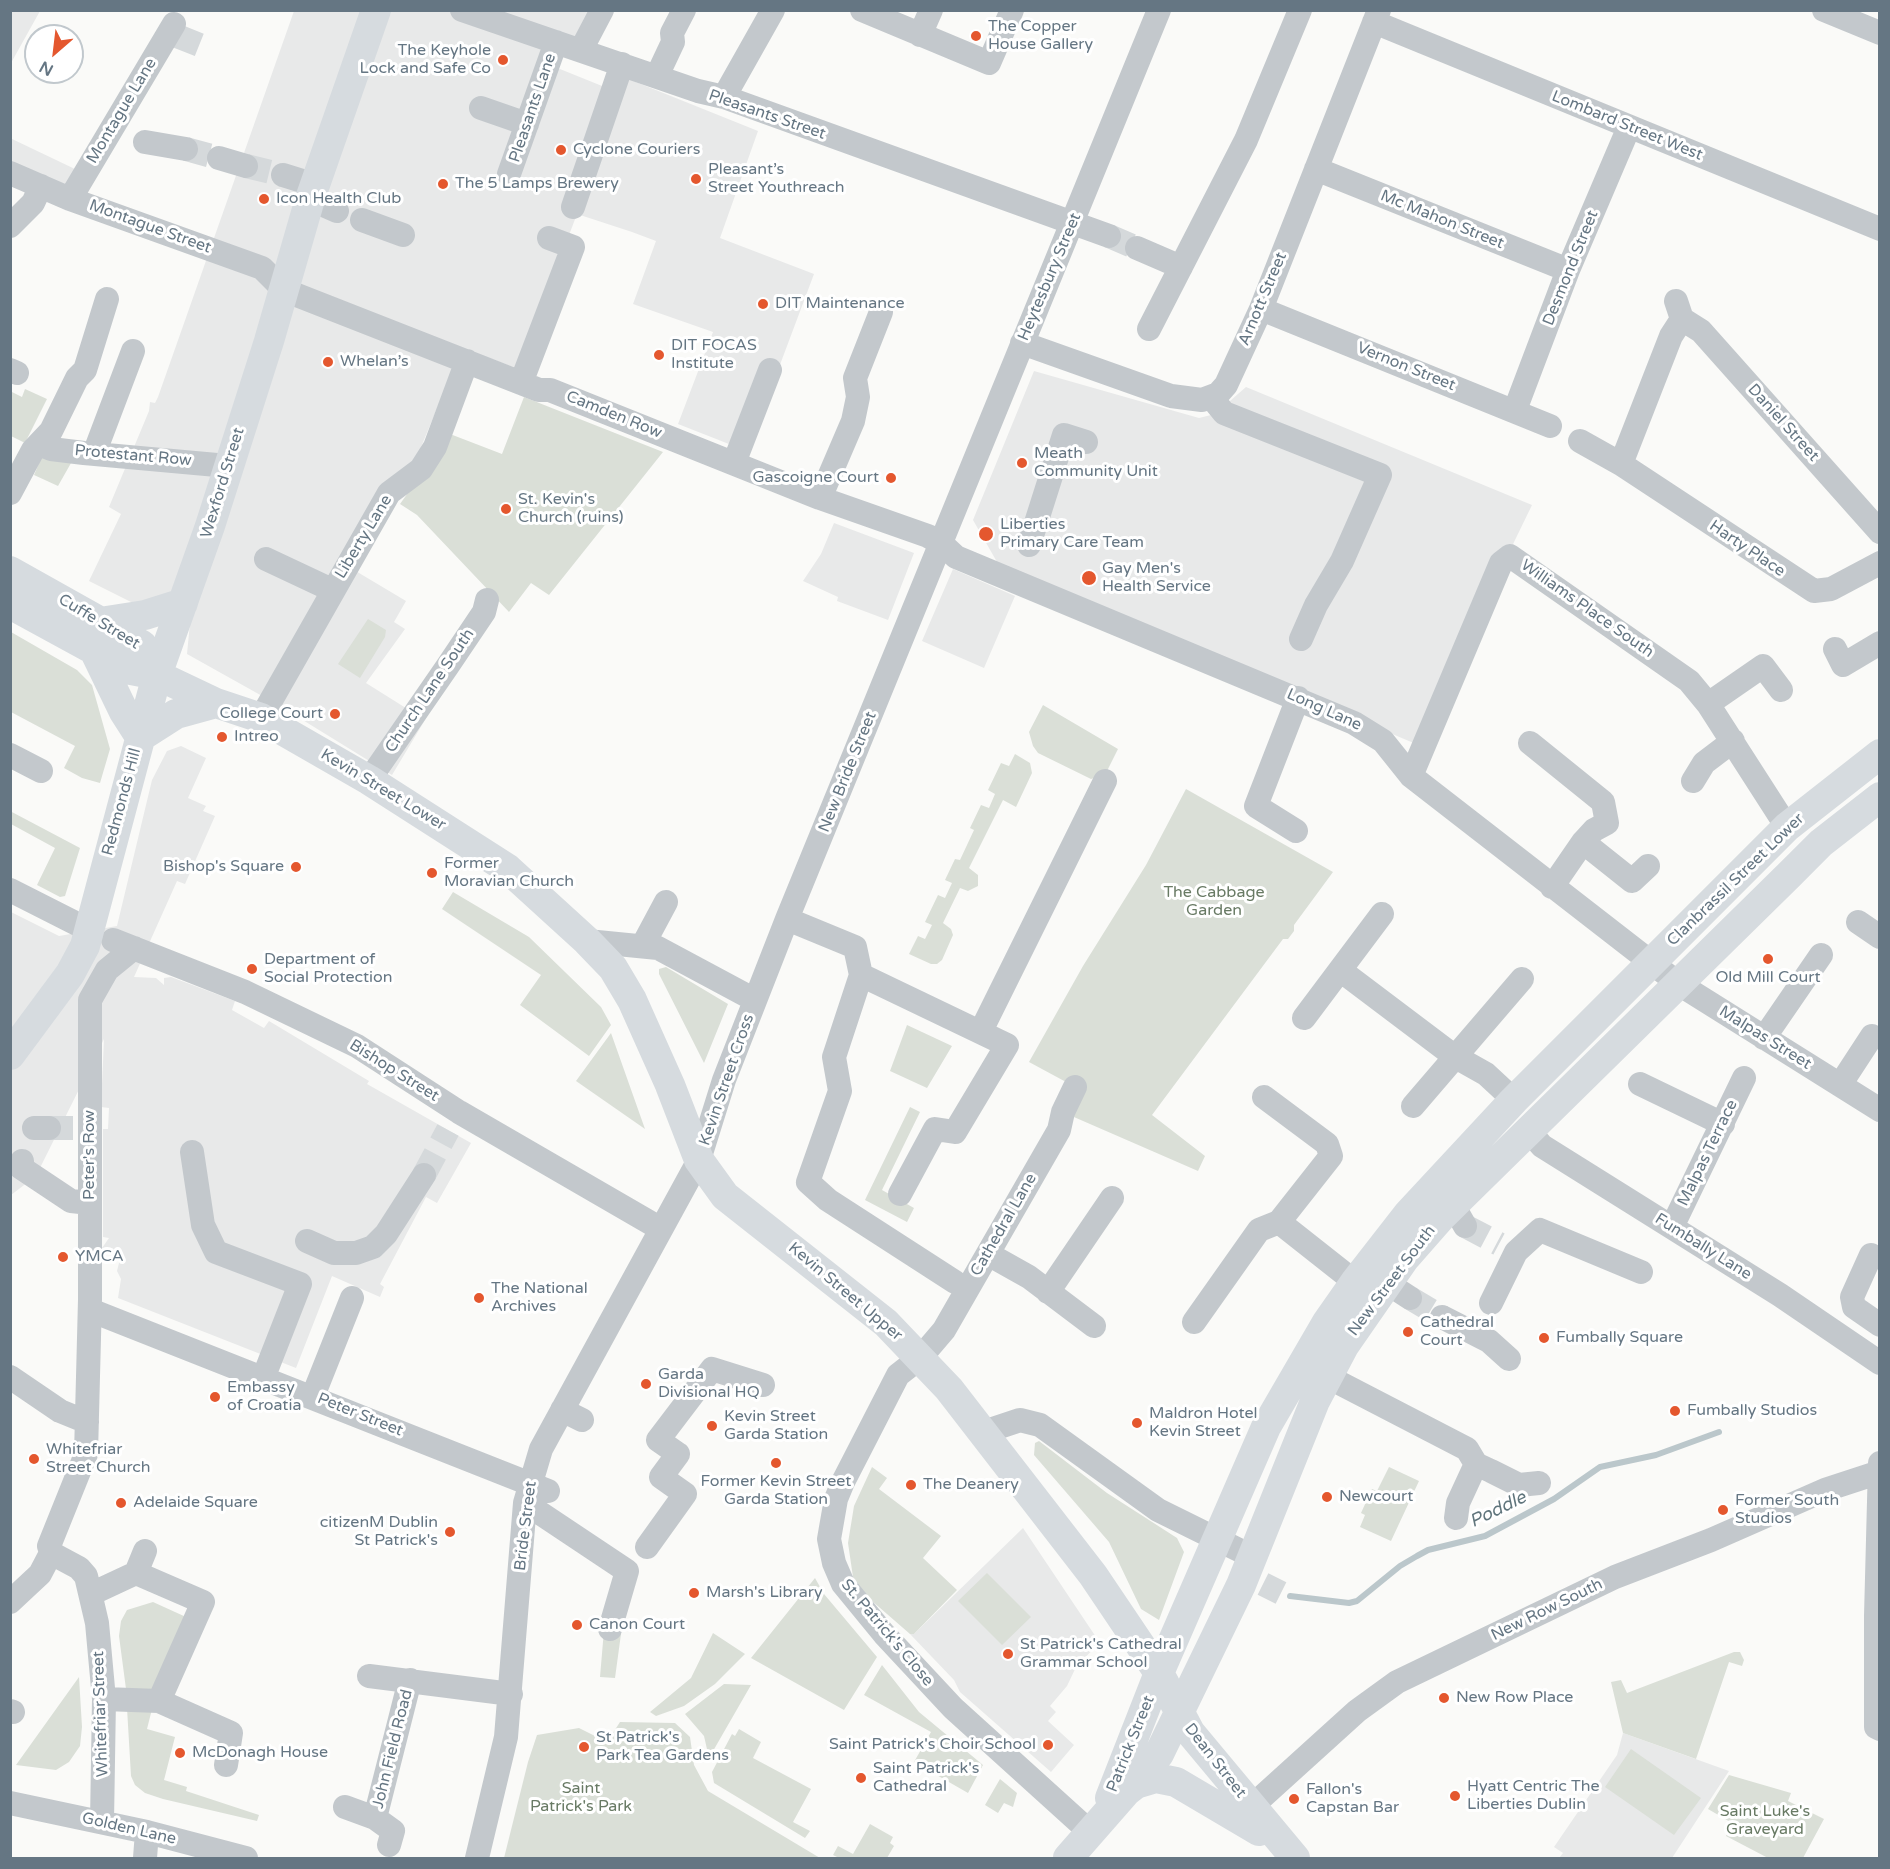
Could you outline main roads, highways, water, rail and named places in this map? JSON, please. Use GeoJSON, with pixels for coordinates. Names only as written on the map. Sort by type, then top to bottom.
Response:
{"type":"FeatureCollection","features":[{"type":"Feature","properties":{"kind":"main road","name":"Wexford Street"},"geometry":{"type":"LineString","coordinates":[[157,675],[228,466],[284,290],[312,192],[376,10]]}},
{"type":"Feature","properties":{"kind":"main road","name":"Cuffe Street"},"geometry":{"type":"LineString","coordinates":[[10,571],[142,645],[157,675]]}},
{"type":"Feature","properties":{"kind":"main road"},"geometry":{"type":"LineString","coordinates":[[100,622],[145,615],[183,603]]}},
{"type":"Feature","properties":{"kind":"main road","name":"Cuffe Street"},"geometry":{"type":"LineString","coordinates":[[10,604],[130,670],[157,675]]}},
{"type":"Feature","properties":{"kind":"main road"},"geometry":{"type":"LineString","coordinates":[[95,652],[124,712],[140,737],[176,714],[216,703]]}},
{"type":"Feature","properties":{"kind":"main road","name":"Kevin Street Lower"},"geometry":{"type":"LineString","coordinates":[[157,675],[216,703],[261,718],[369,780],[508,869],[587,941],[613,968],[633,1000],[699,1160]]}},
{"type":"Feature","properties":{"kind":"main road","name":"Redmonds Hill"},"geometry":{"type":"LineString","coordinates":[[10,1055],[70,974],[85,946],[112,939],[140,737],[157,675]]}},
{"type":"Feature","properties":{"kind":"main road","name":"Clanbrassil Street Lower"},"geometry":{"type":"LineString","coordinates":[[1651,964],[1787,827],[1880,754]]}},
{"type":"Feature","properties":{"kind":"main road","name":"Clanbrassil Street Lower"},"geometry":{"type":"LineString","coordinates":[[1679,984],[1821,843],[1880,797]]}},
{"type":"Feature","properties":{"kind":"main road","name":"New Street South"},"geometry":{"type":"LineString","coordinates":[[1159,1673],[1266,1427],[1284,1392],[1355,1282],[1408,1214],[1514,1100],[1651,964]]}},
{"type":"Feature","properties":{"kind":"main road","name":"New Street South"},"geometry":{"type":"LineString","coordinates":[[1179,1714],[1254,1572],[1315,1401],[1344,1346],[1398,1291],[1405,1258],[1459,1215],[1528,1130],[1679,984]]}},
{"type":"Feature","properties":{"kind":"main road","name":"Kevin Street Upper"},"geometry":{"type":"LineString","coordinates":[[699,1160],[725,1196],[841,1285],[886,1323],[921,1357],[984,1432],[1094,1575],[1159,1673],[1179,1714]]}},
{"type":"Feature","properties":{"kind":"main road","name":"Patrick Street"},"geometry":{"type":"LineString","coordinates":[[1097,1823],[1159,1673]]}},
{"type":"Feature","properties":{"kind":"main road","name":"Patrick Street"},"geometry":{"type":"LineString","coordinates":[[1068,1858],[1159,1754],[1179,1714]]}},
{"type":"Feature","properties":{"kind":"main road","name":"Dean Street"},"geometry":{"type":"LineString","coordinates":[[1179,1714],[1251,1808],[1291,1854]]}},
{"type":"Feature","properties":{"kind":"main road"},"geometry":{"type":"LineString","coordinates":[[1097,1823],[1136,1784],[1156,1778],[1188,1786],[1291,1854]]}},
{"type":"Feature","properties":{"kind":"waterway","name":"Poddle"},"geometry":{"type":"LineString","coordinates":[[1290,1596],[1349,1603],[1357,1601],[1400,1566],[1417,1556],[1428,1550],[1485,1536],[1554,1499],[1600,1467],[1656,1455],[1719,1432]]}},
{"type":"Feature","properties":{"kind":"tunnel"},"geometry":{"type":"LineString","coordinates":[[177,36],[207,48]]}},
{"type":"Feature","properties":{"kind":"tunnel"},"geometry":{"type":"LineString","coordinates":[[186,149],[219,158]]}},
{"type":"Feature","properties":{"kind":"tunnel"},"geometry":{"type":"LineString","coordinates":[[246,166],[283,175]]}},
{"type":"Feature","properties":{"kind":"tunnel"},"geometry":{"type":"LineString","coordinates":[[1109,236],[1137,248]]}},
{"type":"Feature","properties":{"kind":"tunnel"},"geometry":{"type":"LineString","coordinates":[[49,1128],[77,1128]]}},
{"type":"Feature","properties":{"kind":"tunnel"},"geometry":{"type":"LineString","coordinates":[[424,1175],[448,1130]]}},
{"type":"Feature","properties":{"kind":"tunnel"},"geometry":{"type":"LineString","coordinates":[[1465,1226],[1499,1244]]}},
{"type":"Feature","properties":{"kind":"tunnel"},"geometry":{"type":"LineString","coordinates":[[1410,1298],[1442,1317]]}},
{"type":"Feature","properties":{"kind":"tunnel"},"geometry":{"type":"LineString","coordinates":[[1263,1584],[1281,1593]]}},
{"type":"Feature","properties":{"kind":"place","name":"The Copper House Gallery"},"geometry":{"type":"Point","coordinates":[976,36]}},
{"type":"Feature","properties":{"kind":"place","name":"The Keyhole Lock and Safe Co"},"geometry":{"type":"Point","coordinates":[503,60]}},
{"type":"Feature","properties":{"kind":"place","name":"Cyclone Couriers"},"geometry":{"type":"Point","coordinates":[561,150]}},
{"type":"Feature","properties":{"kind":"place","name":"Pleasant’s Street Youthreach"},"geometry":{"type":"Point","coordinates":[696,179]}},
{"type":"Feature","properties":{"kind":"place","name":"The 5 Lamps Brewery"},"geometry":{"type":"Point","coordinates":[443,184]}},
{"type":"Feature","properties":{"kind":"place","name":"Icon Health Club"},"geometry":{"type":"Point","coordinates":[264,199]}},
{"type":"Feature","properties":{"kind":"place","name":"DIT Maintenance"},"geometry":{"type":"Point","coordinates":[763,304]}},
{"type":"Feature","properties":{"kind":"place","name":"DIT FOCAS Institute"},"geometry":{"type":"Point","coordinates":[659,355]}},
{"type":"Feature","properties":{"kind":"place","name":"Whelan’s"},"geometry":{"type":"Point","coordinates":[328,362]}},
{"type":"Feature","properties":{"kind":"place","name":"Meath Community Unit"},"geometry":{"type":"Point","coordinates":[1022,463]}},
{"type":"Feature","properties":{"kind":"place","name":"Gascoigne Court"},"geometry":{"type":"Point","coordinates":[891,478]}},
{"type":"Feature","properties":{"kind":"place","name":"St. Kevin's Church (ruins)"},"geometry":{"type":"Point","coordinates":[506,509]}},
{"type":"Feature","properties":{"kind":"place","name":"Liberties Primary Care Team"},"geometry":{"type":"Point","coordinates":[986,534]}},
{"type":"Feature","properties":{"kind":"place","name":"Gay Men's Health Service"},"geometry":{"type":"Point","coordinates":[1089,578]}},
{"type":"Feature","properties":{"kind":"place","name":"College Court"},"geometry":{"type":"Point","coordinates":[335,714]}},
{"type":"Feature","properties":{"kind":"place","name":"Intreo"},"geometry":{"type":"Point","coordinates":[222,737]}},
{"type":"Feature","properties":{"kind":"place","name":"Bishop's Square"},"geometry":{"type":"Point","coordinates":[296,867]}},
{"type":"Feature","properties":{"kind":"place","name":"Former Moravian Church"},"geometry":{"type":"Point","coordinates":[432,873]}},
{"type":"Feature","properties":{"kind":"place","name":"Old Mill Court"},"geometry":{"type":"Point","coordinates":[1768,959]}},
{"type":"Feature","properties":{"kind":"place","name":"Department of Social Protection"},"geometry":{"type":"Point","coordinates":[252,969]}},
{"type":"Feature","properties":{"kind":"place","name":"YMCA"},"geometry":{"type":"Point","coordinates":[63,1257]}},
{"type":"Feature","properties":{"kind":"place","name":"The National Archives"},"geometry":{"type":"Point","coordinates":[479,1298]}},
{"type":"Feature","properties":{"kind":"place","name":"Cathedral Court"},"geometry":{"type":"Point","coordinates":[1408,1332]}},
{"type":"Feature","properties":{"kind":"place","name":"Fumbally Square"},"geometry":{"type":"Point","coordinates":[1544,1338]}},
{"type":"Feature","properties":{"kind":"place","name":"Garda Divisional HQ"},"geometry":{"type":"Point","coordinates":[646,1384]}},
{"type":"Feature","properties":{"kind":"place","name":"Embassy of Croatia"},"geometry":{"type":"Point","coordinates":[215,1397]}},
{"type":"Feature","properties":{"kind":"place","name":"Fumbally Studios"},"geometry":{"type":"Point","coordinates":[1675,1411]}},
{"type":"Feature","properties":{"kind":"place","name":"Maldron Hotel Kevin Street"},"geometry":{"type":"Point","coordinates":[1137,1423]}},
{"type":"Feature","properties":{"kind":"place","name":"Kevin Street Garda Station"},"geometry":{"type":"Point","coordinates":[712,1426]}},
{"type":"Feature","properties":{"kind":"place","name":"Whitefriar Street Church"},"geometry":{"type":"Point","coordinates":[34,1459]}},
{"type":"Feature","properties":{"kind":"place","name":"Former Kevin Street Garda Station"},"geometry":{"type":"Point","coordinates":[776,1463]}},
{"type":"Feature","properties":{"kind":"place","name":"The Deanery"},"geometry":{"type":"Point","coordinates":[911,1485]}},
{"type":"Feature","properties":{"kind":"place","name":"Newcourt"},"geometry":{"type":"Point","coordinates":[1327,1497]}},
{"type":"Feature","properties":{"kind":"place","name":"Adelaide Square"},"geometry":{"type":"Point","coordinates":[121,1503]}},
{"type":"Feature","properties":{"kind":"place","name":"Former South Studios"},"geometry":{"type":"Point","coordinates":[1723,1510]}},
{"type":"Feature","properties":{"kind":"place","name":"citizenM Dublin St Patrick's"},"geometry":{"type":"Point","coordinates":[450,1532]}},
{"type":"Feature","properties":{"kind":"place","name":"Marsh's Library"},"geometry":{"type":"Point","coordinates":[694,1593]}},
{"type":"Feature","properties":{"kind":"place","name":"Canon Court"},"geometry":{"type":"Point","coordinates":[577,1625]}},
{"type":"Feature","properties":{"kind":"place","name":"St Patrick's Cathedral Grammar School"},"geometry":{"type":"Point","coordinates":[1008,1654]}},
{"type":"Feature","properties":{"kind":"place","name":"New Row Place"},"geometry":{"type":"Point","coordinates":[1444,1698]}},
{"type":"Feature","properties":{"kind":"place","name":"Saint Patrick's Choir School"},"geometry":{"type":"Point","coordinates":[1048,1745]}},
{"type":"Feature","properties":{"kind":"place","name":"St Patrick's Park Tea Gardens"},"geometry":{"type":"Point","coordinates":[584,1747]}},
{"type":"Feature","properties":{"kind":"place","name":"McDonagh House"},"geometry":{"type":"Point","coordinates":[180,1753]}},
{"type":"Feature","properties":{"kind":"place","name":"Saint Patrick's Cathedral"},"geometry":{"type":"Point","coordinates":[861,1778]}},
{"type":"Feature","properties":{"kind":"place","name":"Hyatt Centric The Liberties Dublin"},"geometry":{"type":"Point","coordinates":[1455,1796]}},
{"type":"Feature","properties":{"kind":"place","name":"Fallon's Capstan Bar"},"geometry":{"type":"Point","coordinates":[1294,1799]}},
{"type":"Feature","properties":{"kind":"park label","name":"The Cabbage Garden"},"geometry":{"type":"Point","coordinates":[1214,902]}},
{"type":"Feature","properties":{"kind":"park label","name":"Saint Patrick's Park"},"geometry":{"type":"Point","coordinates":[581,1798]}},
{"type":"Feature","properties":{"kind":"park label","name":"Saint Luke's Graveyard"},"geometry":{"type":"Point","coordinates":[1765,1821]}}]}
